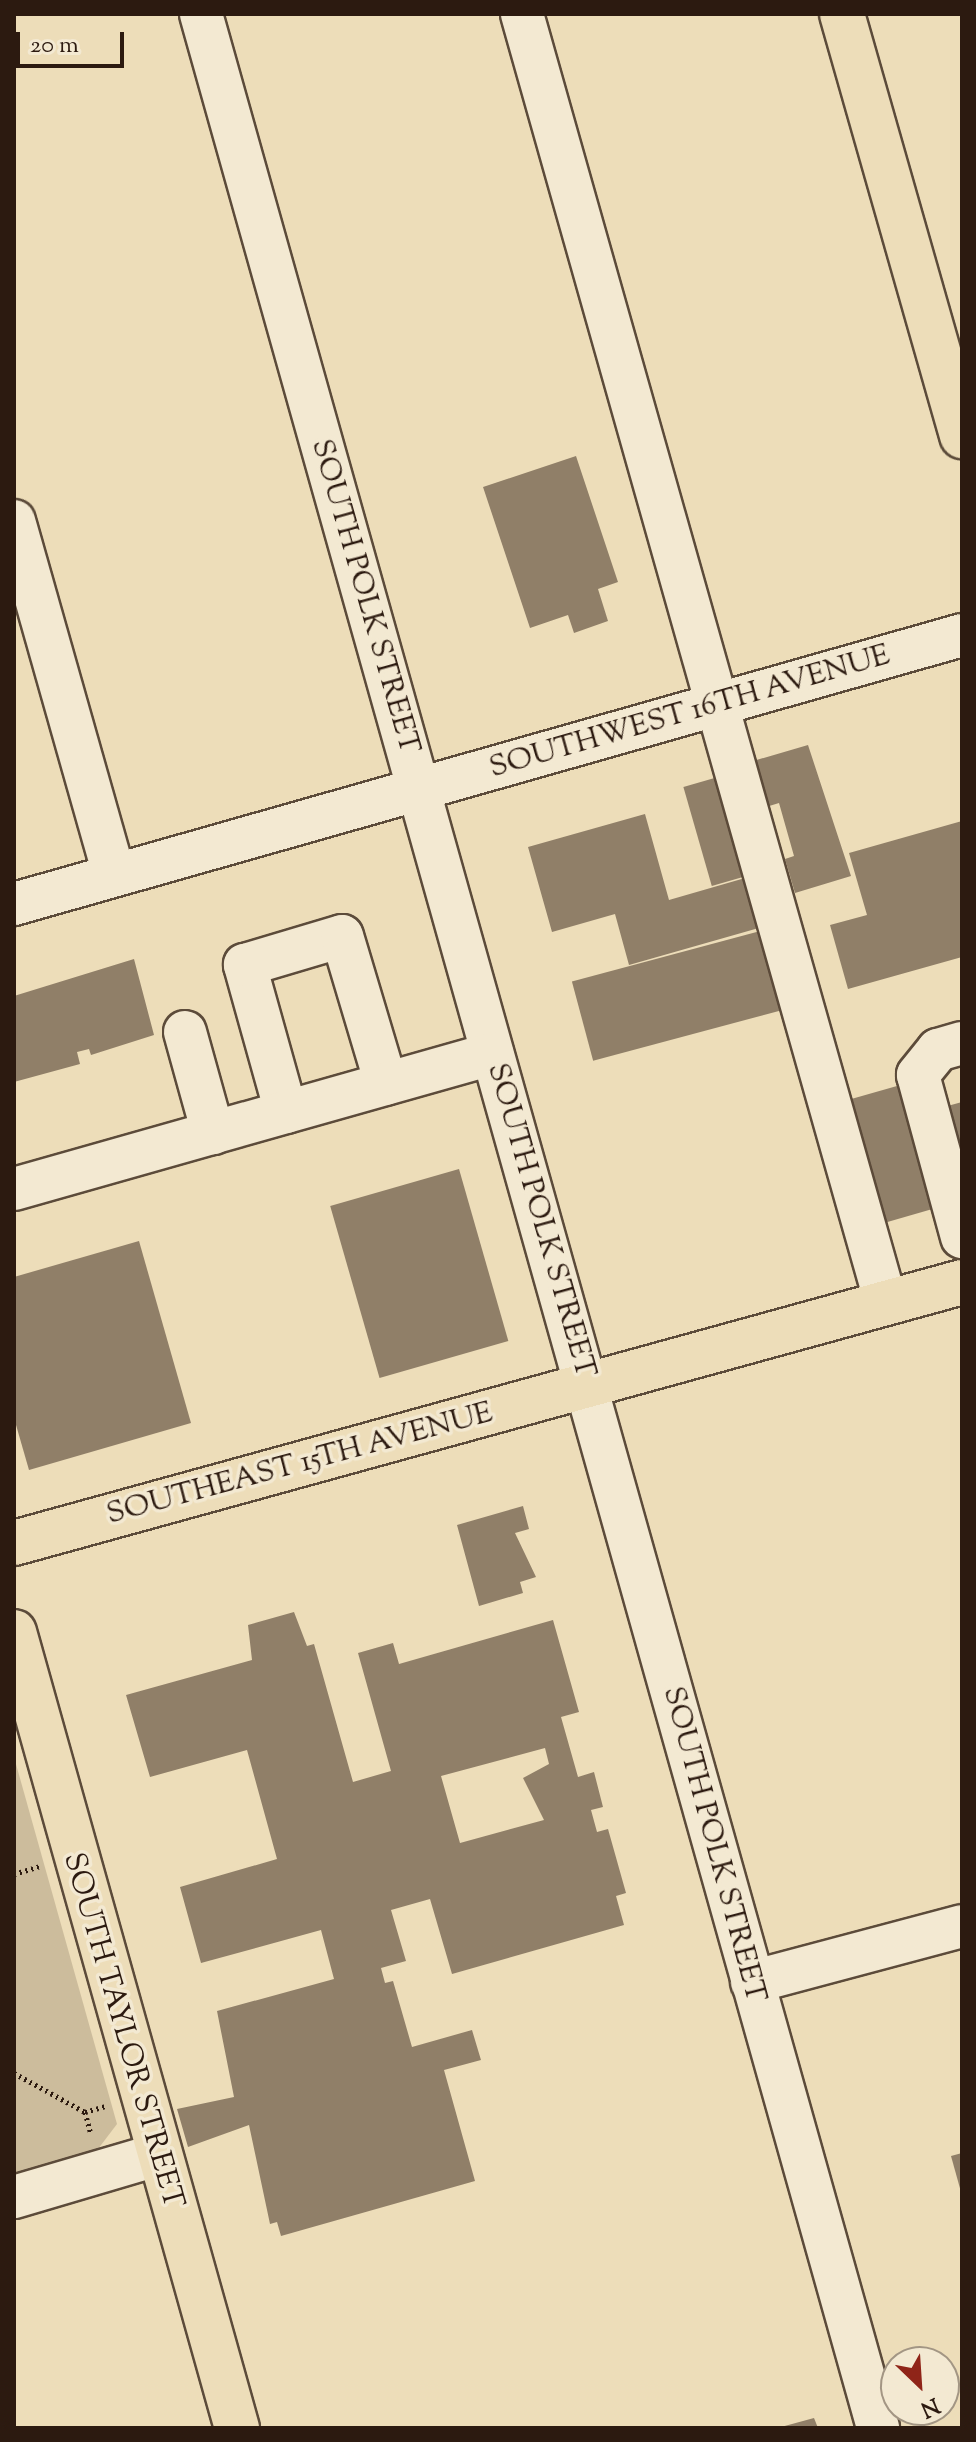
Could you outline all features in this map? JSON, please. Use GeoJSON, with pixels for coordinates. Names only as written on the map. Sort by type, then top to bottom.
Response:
{"type":"FeatureCollection","features":[{"type":"Feature","properties":{"kind":"main road"},"geometry":{"type":"LineString","coordinates":[[842,14],[962,436]]}},
{"type":"Feature","properties":{"kind":"main road","name":"SOUTHEAST 15TH AVENUE"},"geometry":{"type":"LineString","coordinates":[[14,1543],[962,1282]]}},
{"type":"Feature","properties":{"kind":"main road","name":"SOUTH TAYLOR STREET"},"geometry":{"type":"LineString","coordinates":[[14,1632],[157,2155],[237,2428]]}},
{"type":"Feature","properties":{"kind":"street","name":"SOUTH POLK STREET"},"geometry":{"type":"LineString","coordinates":[[201,14],[878,2428]]}},
{"type":"Feature","properties":{"kind":"street"},"geometry":{"type":"LineString","coordinates":[[522,14],[713,707],[886,1303]]}},
{"type":"Feature","properties":{"kind":"street"},"geometry":{"type":"LineString","coordinates":[[14,521],[114,874]]}},
{"type":"Feature","properties":{"kind":"street","name":"SOUTHWEST 16TH AVENUE"},"geometry":{"type":"LineString","coordinates":[[14,904],[962,635]]}},
{"type":"Feature","properties":{"kind":"street"},"geometry":{"type":"LineString","coordinates":[[286,1112],[245,965],[342,936],[386,1084]]}},
{"type":"Feature","properties":{"kind":"street"},"geometry":{"type":"LineString","coordinates":[[185,1032],[213,1133]]}},
{"type":"Feature","properties":{"kind":"street"},"geometry":{"type":"LineString","coordinates":[[962,1043],[938,1050],[918,1075],[962,1237]]}},
{"type":"Feature","properties":{"kind":"street"},"geometry":{"type":"LineString","coordinates":[[14,1189],[492,1054]]}},
{"type":"Feature","properties":{"kind":"street"},"geometry":{"type":"LineString","coordinates":[[752,1982],[962,1926]]}},
{"type":"Feature","properties":{"kind":"street"},"geometry":{"type":"LineString","coordinates":[[14,2197],[157,2155]]}},
{"type":"Feature","properties":{"kind":"path"},"geometry":{"type":"LineString","coordinates":[[14,1874],[50,1863]]}},
{"type":"Feature","properties":{"kind":"path"},"geometry":{"type":"LineString","coordinates":[[14,2073],[85,2112],[94,2142]]}},
{"type":"Feature","properties":{"kind":"path"},"geometry":{"type":"LineString","coordinates":[[85,2112],[106,2106]]}},
{"type":"Feature","properties":{"kind":"shaded area"},"geometry":{"type":"Polygon","coordinates":[[[14,1757],[117,2124],[95,2153],[14,2176],[14,1757]]]}},
{"type":"Feature","properties":{"kind":"building"},"geometry":{"type":"Polygon","coordinates":[[[576,456],[618,582],[598,589],[608,621],[574,633],[568,615],[530,628],[483,487],[576,456]]]}},
{"type":"Feature","properties":{"kind":"building"},"geometry":{"type":"Polygon","coordinates":[[[808,745],[851,876],[795,893],[785,859],[794,856],[779,803],[766,807],[753,761],[808,745]]]}},
{"type":"Feature","properties":{"kind":"building"},"geometry":{"type":"Polygon","coordinates":[[[718,777],[746,876],[712,886],[683,787],[718,777]]]}},
{"type":"Feature","properties":{"kind":"building"},"geometry":{"type":"Polygon","coordinates":[[[645,814],[669,900],[752,876],[766,926],[629,965],[615,914],[552,932],[528,847],[645,814]]]}},
{"type":"Feature","properties":{"kind":"building"},"geometry":{"type":"Polygon","coordinates":[[[962,821],[962,957],[848,989],[830,925],[867,915],[849,853],[962,821]]]}},
{"type":"Feature","properties":{"kind":"building"},"geometry":{"type":"Polygon","coordinates":[[[768,929],[789,1008],[593,1061],[572,982],[768,929]]]}},
{"type":"Feature","properties":{"kind":"building"},"geometry":{"type":"Polygon","coordinates":[[[134,959],[154,1035],[91,1055],[89,1049],[77,1052],[80,1064],[14,1082],[14,996],[134,959]]]}},
{"type":"Feature","properties":{"kind":"building"},"geometry":{"type":"Polygon","coordinates":[[[911,1082],[946,1205],[886,1222],[850,1099],[911,1082]]]}},
{"type":"Feature","properties":{"kind":"building"},"geometry":{"type":"Polygon","coordinates":[[[962,1102],[962,1205],[933,1110],[962,1102]]]}},
{"type":"Feature","properties":{"kind":"building"},"geometry":{"type":"Polygon","coordinates":[[[459,1169],[508,1341],[380,1378],[330,1206],[459,1169]]]}},
{"type":"Feature","properties":{"kind":"building"},"geometry":{"type":"Polygon","coordinates":[[[139,1241],[191,1423],[29,1470],[14,1418],[14,1277],[139,1241]]]}},
{"type":"Feature","properties":{"kind":"building"},"geometry":{"type":"Polygon","coordinates":[[[523,1506],[529,1529],[515,1533],[536,1577],[520,1582],[523,1593],[479,1606],[457,1525],[523,1506]]]}},
{"type":"Feature","properties":{"kind":"building"},"geometry":{"type":"Polygon","coordinates":[[[294,1612],[307,1646],[314,1644],[353,1782],[391,1771],[358,1653],[393,1643],[399,1664],[553,1620],[579,1712],[561,1717],[578,1777],[594,1772],[603,1807],[591,1810],[597,1832],[608,1829],[626,1893],[616,1896],[624,1925],[452,1974],[430,1899],[391,1910],[406,1961],[381,1968],[385,1983],[393,1981],[412,2047],[472,2030],[481,2060],[444,2070],[475,2181],[281,2236],[277,2222],[270,2224],[249,2125],[188,2147],[177,2109],[234,2097],[217,2011],[334,1979],[321,1930],[201,1963],[180,1887],[277,1859],[247,1750],[150,1777],[126,1695],[252,1660],[248,1625],[294,1612]],[[545,1748],[441,1776],[460,1843],[544,1820],[523,1778],[549,1764],[545,1748]]]}},
{"type":"Feature","properties":{"kind":"building"},"geometry":{"type":"Polygon","coordinates":[[[962,2153],[962,2192],[961,2192],[951,2156],[962,2153]]]}},
{"type":"Feature","properties":{"kind":"building"},"geometry":{"type":"Polygon","coordinates":[[[814,2418],[818,2428],[781,2428],[781,2427],[814,2418]]]}}]}
